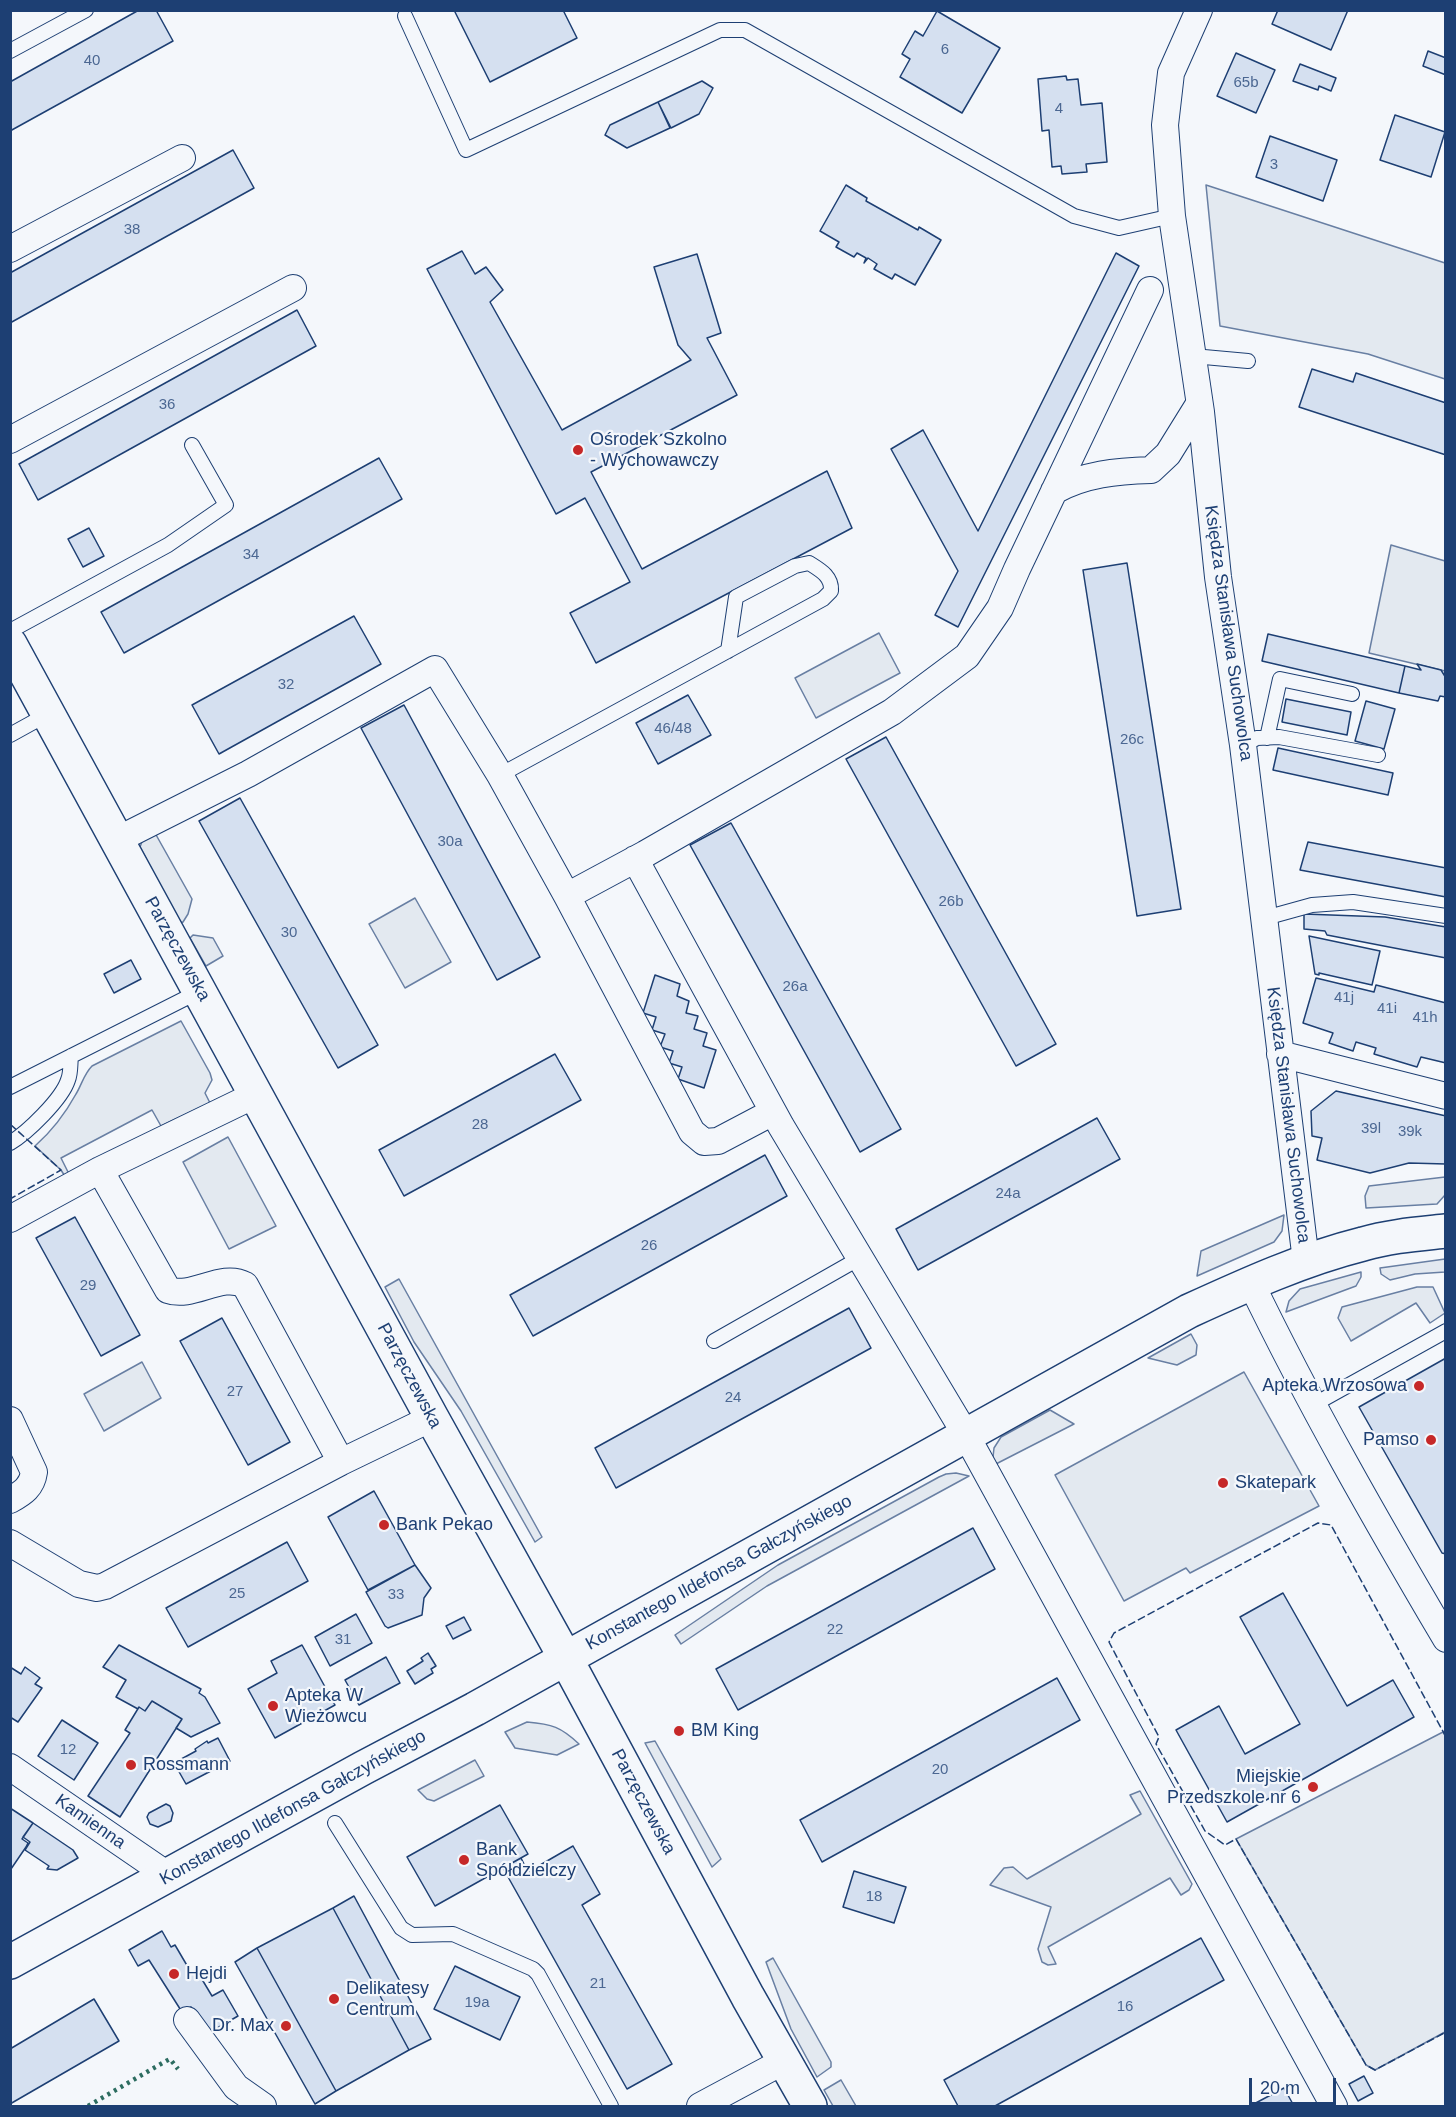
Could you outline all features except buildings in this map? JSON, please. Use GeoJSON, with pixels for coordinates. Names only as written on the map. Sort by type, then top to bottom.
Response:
{"type":"FeatureCollection","features":[{"type":"Feature","properties":{"kind":"street","name":"Księdza Stanisława Suchowolca"},"geometry":{"type":"LineString","coordinates":[[1199,10],[1171,73],[1165,125],[1172,216],[1200,404],[1218,577],[1243,745],[1306,1261]]}},
{"type":"Feature","properties":{"kind":"street"},"geometry":{"type":"LineString","coordinates":[[10,249],[182,158]]}},
{"type":"Feature","properties":{"kind":"street"},"geometry":{"type":"LineString","coordinates":[[10,440],[293,288]]}},
{"type":"Feature","properties":{"kind":"street"},"geometry":{"type":"LineString","coordinates":[[567,896],[892,712],[967,656],[1000,608],[1150,290]]}},
{"type":"Feature","properties":{"kind":"street"},"geometry":{"type":"LineString","coordinates":[[1054,491],[1073,480],[1112,473],[1151,470],[1168,454],[1200,404]]}},
{"type":"Feature","properties":{"kind":"street","name":"Parzęczewska"},"geometry":{"type":"LineString","coordinates":[[10,644],[810,2106]]}},
{"type":"Feature","properties":{"kind":"street"},"geometry":{"type":"LineString","coordinates":[[117,840],[256,769],[435,669],[500,776],[567,896],[692,1132],[704,1142],[718,1141],[774,1112]]}},
{"type":"Feature","properties":{"kind":"street"},"geometry":{"type":"LineString","coordinates":[[635,859],[774,1112],[966,1435],[1334,2106]]}},
{"type":"Feature","properties":{"kind":"street"},"geometry":{"type":"LineString","coordinates":[[1280,1054],[1446,1096]]}},
{"type":"Feature","properties":{"kind":"street"},"geometry":{"type":"LineString","coordinates":[[10,1219],[100,1170],[257,1094]]}},
{"type":"Feature","properties":{"kind":"street"},"geometry":{"type":"LineString","coordinates":[[100,1170],[168,1290],[184,1293],[237,1281],[245,1285],[341,1462]]}},
{"type":"Feature","properties":{"kind":"street","name":"Konstantego Ildefonsa Gałczyńskiego"},"geometry":{"type":"LineString","coordinates":[[10,1962],[566,1659],[1190,1311],[1306,1261],[1364,1243],[1405,1235],[1446,1232]]}},
{"type":"Feature","properties":{"kind":"street"},"geometry":{"type":"LineString","coordinates":[[1251,1283],[1277,1338],[1358,1489],[1446,1640]]}},
{"type":"Feature","properties":{"kind":"street"},"geometry":{"type":"LineString","coordinates":[[10,1543],[79,1584],[97,1588],[105,1586],[341,1462],[432,1418]]}},
{"type":"Feature","properties":{"kind":"street"},"geometry":{"type":"LineString","coordinates":[[10,1420],[34,1472],[33,1482],[29,1487],[22,1494],[10,1500]]}},
{"type":"Feature","properties":{"kind":"street","name":"Kamienna"},"geometry":{"type":"LineString","coordinates":[[10,1767],[169,1876]]}},
{"type":"Feature","properties":{"kind":"street"},"geometry":{"type":"LineString","coordinates":[[187,2020],[236,2087],[262,2106]]}},
{"type":"Feature","properties":{"kind":"street"},"geometry":{"type":"LineString","coordinates":[[700,2106],[784,2061]]}},
{"type":"Feature","properties":{"kind":"lane"},"geometry":{"type":"LineString","coordinates":[[10,51],[86,10]]}},
{"type":"Feature","properties":{"kind":"lane"},"geometry":{"type":"LineString","coordinates":[[405,16],[466,150],[720,30],[745,30],[1074,216],[1119,228],[1172,216]]}},
{"type":"Feature","properties":{"kind":"lane"},"geometry":{"type":"LineString","coordinates":[[1193,356],[1248,361]]}},
{"type":"Feature","properties":{"kind":"lane"},"geometry":{"type":"LineString","coordinates":[[10,631],[168,545],[226,505],[192,445]]}},
{"type":"Feature","properties":{"kind":"lane"},"geometry":{"type":"LineString","coordinates":[[500,776],[823,599],[831,591],[832,583],[824,572],[809,563],[795,566],[736,597],[728,651]]}},
{"type":"Feature","properties":{"kind":"lane"},"geometry":{"type":"LineString","coordinates":[[1267,738],[1280,679],[1352,694]]}},
{"type":"Feature","properties":{"kind":"lane"},"geometry":{"type":"LineString","coordinates":[[10,735],[48,714]]}},
{"type":"Feature","properties":{"kind":"lane"},"geometry":{"type":"LineString","coordinates":[[1243,745],[1257,738],[1279,737],[1378,755]]}},
{"type":"Feature","properties":{"kind":"lane"},"geometry":{"type":"LineString","coordinates":[[1265,918],[1312,905],[1353,902],[1446,916]]}},
{"type":"Feature","properties":{"kind":"lane"},"geometry":{"type":"LineString","coordinates":[[10,1087],[200,991]]}},
{"type":"Feature","properties":{"kind":"lane"},"geometry":{"type":"LineString","coordinates":[[10,1143],[26,1134],[63,1090],[69,1078],[71,1056]]}},
{"type":"Feature","properties":{"kind":"lane"},"geometry":{"type":"LineString","coordinates":[[714,1341],[860,1258]]}},
{"type":"Feature","properties":{"kind":"lane"},"geometry":{"type":"LineString","coordinates":[[1313,1405],[1446,1331]]}},
{"type":"Feature","properties":{"kind":"lane"},"geometry":{"type":"LineString","coordinates":[[335,1823],[401,1928],[412,1935],[453,1934],[533,1969],[538,1974],[611,2106]]}},
{"type":"Feature","properties":{"kind":"shaded area"},"geometry":{"type":"Polygon","coordinates":[[[1206,185],[1445,263],[1445,379],[1368,354],[1220,326],[1206,185]]]}},
{"type":"Feature","properties":{"kind":"shaded area"},"geometry":{"type":"Polygon","coordinates":[[[1391,545],[1445,561],[1445,671],[1369,653],[1391,545]]]}},
{"type":"Feature","properties":{"kind":"shaded area"},"geometry":{"type":"Polygon","coordinates":[[[879,633],[900,673],[816,718],[795,678],[879,633]]]}},
{"type":"Feature","properties":{"kind":"shaded area"},"geometry":{"type":"Polygon","coordinates":[[[155,833],[192,899],[188,914],[180,923],[140,847],[143,839],[155,833]]]}},
{"type":"Feature","properties":{"kind":"shaded area"},"geometry":{"type":"Polygon","coordinates":[[[415,898],[451,962],[405,988],[369,924],[415,898]]]}},
{"type":"Feature","properties":{"kind":"shaded area"},"geometry":{"type":"Polygon","coordinates":[[[193,935],[213,938],[223,956],[206,966],[190,938],[193,935]]]}},
{"type":"Feature","properties":{"kind":"shaded area"},"geometry":{"type":"Polygon","coordinates":[[[181,1021],[210,1073],[212,1080],[205,1093],[210,1103],[161,1126],[152,1110],[61,1158],[69,1174],[66,1178],[61,1170],[35,1146],[63,1115],[89,1069],[181,1021]]]}},
{"type":"Feature","properties":{"kind":"shaded area"},"geometry":{"type":"Polygon","coordinates":[[[228,1137],[276,1226],[229,1249],[183,1162],[228,1137]]]}},
{"type":"Feature","properties":{"kind":"shaded area"},"geometry":{"type":"Polygon","coordinates":[[[1445,1177],[1445,1195],[1437,1204],[1366,1208],[1365,1196],[1369,1186],[1445,1177]]]}},
{"type":"Feature","properties":{"kind":"shaded area"},"geometry":{"type":"Polygon","coordinates":[[[1284,1215],[1282,1231],[1274,1242],[1197,1276],[1201,1251],[1284,1215]]]}},
{"type":"Feature","properties":{"kind":"shaded area"},"geometry":{"type":"Polygon","coordinates":[[[1445,1259],[1445,1272],[1415,1274],[1390,1280],[1381,1274],[1380,1268],[1445,1259]]]}},
{"type":"Feature","properties":{"kind":"shaded area"},"geometry":{"type":"Polygon","coordinates":[[[1361,1272],[1356,1286],[1286,1312],[1289,1301],[1300,1289],[1361,1272]]]}},
{"type":"Feature","properties":{"kind":"shaded area"},"geometry":{"type":"Polygon","coordinates":[[[399,1279],[542,1537],[535,1542],[461,1411],[414,1342],[385,1287],[399,1279]]]}},
{"type":"Feature","properties":{"kind":"shaded area"},"geometry":{"type":"Polygon","coordinates":[[[1417,1287],[1433,1287],[1445,1313],[1430,1323],[1416,1303],[1351,1341],[1338,1318],[1342,1307],[1417,1287]]]}},
{"type":"Feature","properties":{"kind":"shaded area"},"geometry":{"type":"Polygon","coordinates":[[[1191,1334],[1197,1345],[1196,1355],[1177,1365],[1148,1358],[1191,1334]]]}},
{"type":"Feature","properties":{"kind":"shaded area"},"geometry":{"type":"Polygon","coordinates":[[[142,1362],[161,1398],[104,1431],[84,1394],[142,1362]]]}},
{"type":"Feature","properties":{"kind":"shaded area","name":"Skatepark"},"geometry":{"type":"Polygon","coordinates":[[[1244,1372],[1319,1506],[1190,1573],[1186,1568],[1124,1601],[1055,1475],[1244,1372]]]}},
{"type":"Feature","properties":{"kind":"shaded area"},"geometry":{"type":"Polygon","coordinates":[[[1050,1410],[1074,1424],[992,1466],[994,1448],[1001,1437],[1050,1410]]]}},
{"type":"Feature","properties":{"kind":"shaded area"},"geometry":{"type":"Polygon","coordinates":[[[956,1473],[969,1476],[767,1586],[681,1644],[675,1635],[778,1565],[939,1477],[956,1473]]]}},
{"type":"Feature","properties":{"kind":"shaded area"},"geometry":{"type":"Polygon","coordinates":[[[527,1722],[556,1727],[579,1744],[557,1755],[515,1748],[505,1732],[527,1722]]]}},
{"type":"Feature","properties":{"kind":"shaded area"},"geometry":{"type":"Polygon","coordinates":[[[1443,1732],[1446,1737],[1445,2032],[1375,2070],[1366,2065],[1236,1839],[1443,1732]]]}},
{"type":"Feature","properties":{"kind":"shaded area"},"geometry":{"type":"Polygon","coordinates":[[[655,1741],[721,1859],[712,1867],[645,1743],[655,1741]]]}},
{"type":"Feature","properties":{"kind":"shaded area"},"geometry":{"type":"Polygon","coordinates":[[[475,1760],[484,1776],[434,1801],[427,1799],[418,1790],[475,1760]]]}},
{"type":"Feature","properties":{"kind":"shaded area"},"geometry":{"type":"Polygon","coordinates":[[[1140,1791],[1192,1884],[1189,1890],[1181,1895],[1170,1878],[1048,1947],[1056,1964],[1048,1965],[1042,1962],[1038,1949],[1051,1907],[990,1885],[1004,1868],[1013,1867],[1027,1879],[1141,1814],[1130,1795],[1140,1791]]]}},
{"type":"Feature","properties":{"kind":"shaded area"},"geometry":{"type":"Polygon","coordinates":[[[773,1958],[831,2062],[831,2067],[817,2077],[791,2029],[766,1962],[773,1958]]]}},
{"type":"Feature","properties":{"kind":"shaded area"},"geometry":{"type":"Polygon","coordinates":[[[841,2080],[856,2106],[833,2106],[824,2090],[841,2080]]]}},
{"type":"Feature","properties":{"kind":"hedge"},"geometry":{"type":"LineString","coordinates":[[88,2106],[170,2059],[178,2069]]}},
{"type":"Feature","properties":{"kind":"fence"},"geometry":{"type":"LineString","coordinates":[[10,1124],[61,1170],[10,1199]]}},
{"type":"Feature","properties":{"kind":"fence"},"geometry":{"type":"LineString","coordinates":[[1446,1737],[1331,1525],[1318,1523],[1114,1633],[1109,1642],[1159,1737],[1156,1744],[1205,1831],[1225,1845],[1236,1839],[1366,2065],[1375,2070],[1446,2032]]}},
{"type":"Feature","properties":{"kind":"place","name":"Ośrodek Szkolno - Wychowawczy"},"geometry":{"type":"Point","coordinates":[578,450]}},
{"type":"Feature","properties":{"kind":"place","name":"Apteka Wrzosowa"},"geometry":{"type":"Point","coordinates":[1419,1386]}},
{"type":"Feature","properties":{"kind":"place","name":"Pamso"},"geometry":{"type":"Point","coordinates":[1431,1440]}},
{"type":"Feature","properties":{"kind":"place","name":"Skatepark"},"geometry":{"type":"Point","coordinates":[1223,1483]}},
{"type":"Feature","properties":{"kind":"place","name":"Bank Pekao"},"geometry":{"type":"Point","coordinates":[384,1525]}},
{"type":"Feature","properties":{"kind":"place","name":"Apteka W Wieżowcu"},"geometry":{"type":"Point","coordinates":[273,1706]}},
{"type":"Feature","properties":{"kind":"place","name":"BM King"},"geometry":{"type":"Point","coordinates":[679,1731]}},
{"type":"Feature","properties":{"kind":"place","name":"Rossmann"},"geometry":{"type":"Point","coordinates":[131,1765]}},
{"type":"Feature","properties":{"kind":"place","name":"Miejskie Przedszkole nr 6"},"geometry":{"type":"Point","coordinates":[1313,1787]}},
{"type":"Feature","properties":{"kind":"place","name":"Bank Spółdzielczy"},"geometry":{"type":"Point","coordinates":[464,1860]}},
{"type":"Feature","properties":{"kind":"place","name":"Hejdi"},"geometry":{"type":"Point","coordinates":[174,1974]}},
{"type":"Feature","properties":{"kind":"place","name":"Delikatesy Centrum"},"geometry":{"type":"Point","coordinates":[334,1999]}},
{"type":"Feature","properties":{"kind":"place","name":"Dr. Max"},"geometry":{"type":"Point","coordinates":[286,2026]}}]}
